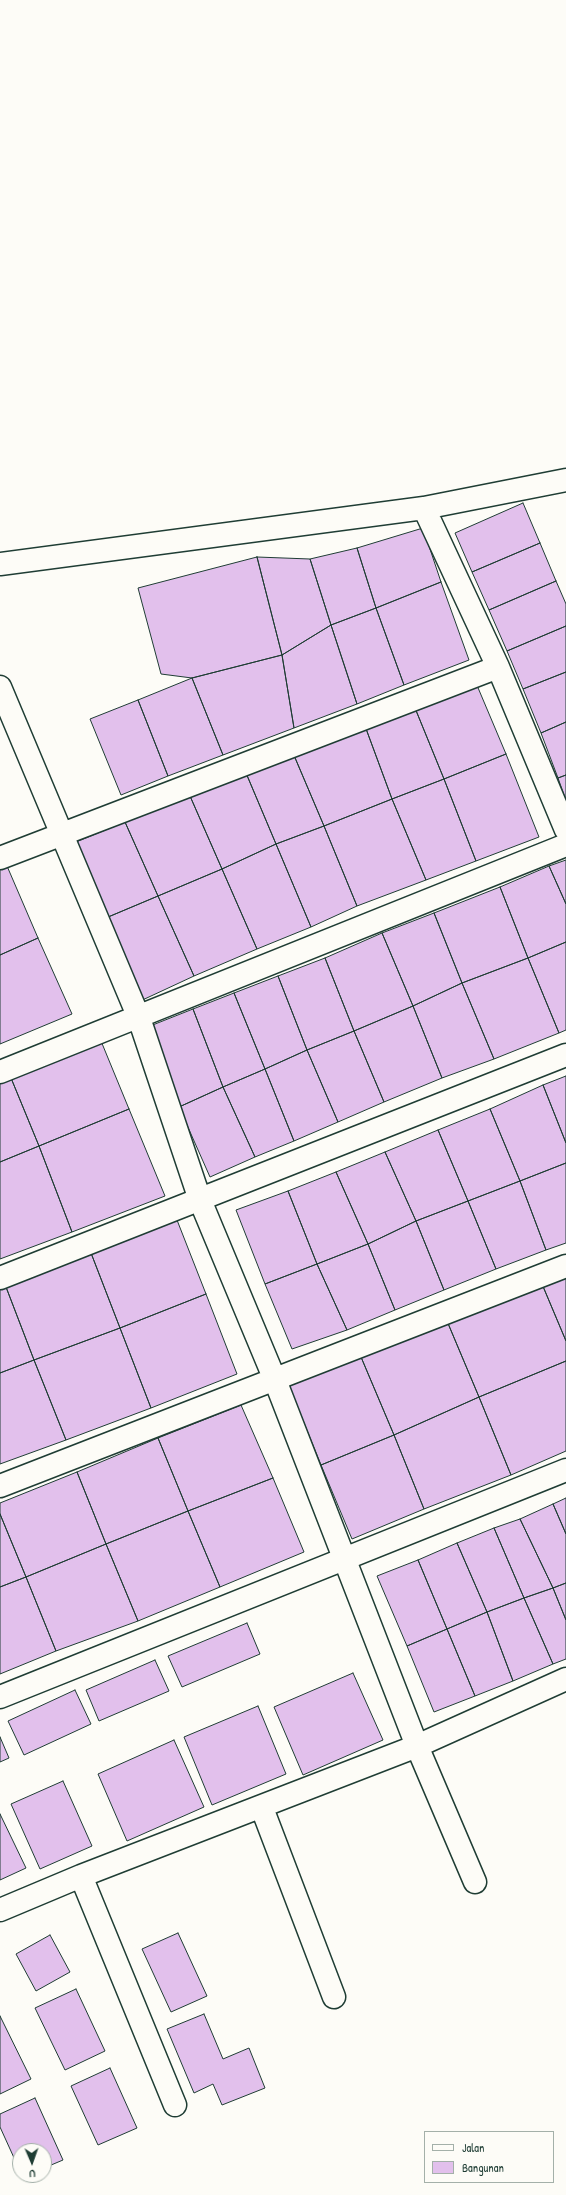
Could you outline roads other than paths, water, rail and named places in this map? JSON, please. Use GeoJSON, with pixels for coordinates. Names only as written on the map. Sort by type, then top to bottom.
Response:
{"type":"FeatureCollection","features":[{"type":"Feature","properties":{"kind":"street"},"geometry":{"type":"LineString","coordinates":[[0,564],[424,508],[566,480]]}},
{"type":"Feature","properties":{"kind":"street"},"geometry":{"type":"LineString","coordinates":[[424,508],[498,667],[566,830]]}},
{"type":"Feature","properties":{"kind":"street"},"geometry":{"type":"LineString","coordinates":[[0,858],[498,667]]}},
{"type":"Feature","properties":{"kind":"street"},"geometry":{"type":"LineString","coordinates":[[0,687],[138,1018],[200,1200],[275,1380],[346,1558],[417,1746],[475,1882]]}},
{"type":"Feature","properties":{"kind":"street"},"geometry":{"type":"LineString","coordinates":[[0,1072],[138,1018],[566,845]]}},
{"type":"Feature","properties":{"kind":"street"},"geometry":{"type":"LineString","coordinates":[[0,1278],[566,1055]]}},
{"type":"Feature","properties":{"kind":"street"},"geometry":{"type":"LineString","coordinates":[[0,1486],[566,1266]]}},
{"type":"Feature","properties":{"kind":"street"},"geometry":{"type":"LineString","coordinates":[[0,1697],[566,1470]]}},
{"type":"Feature","properties":{"kind":"street"},"geometry":{"type":"LineString","coordinates":[[0,1910],[81,1876],[262,1808],[417,1746],[566,1679]]}},
{"type":"Feature","properties":{"kind":"street"},"geometry":{"type":"LineString","coordinates":[[262,1808],[334,1997]]}},
{"type":"Feature","properties":{"kind":"street"},"geometry":{"type":"LineString","coordinates":[[81,1876],[175,2105]]}}]}
